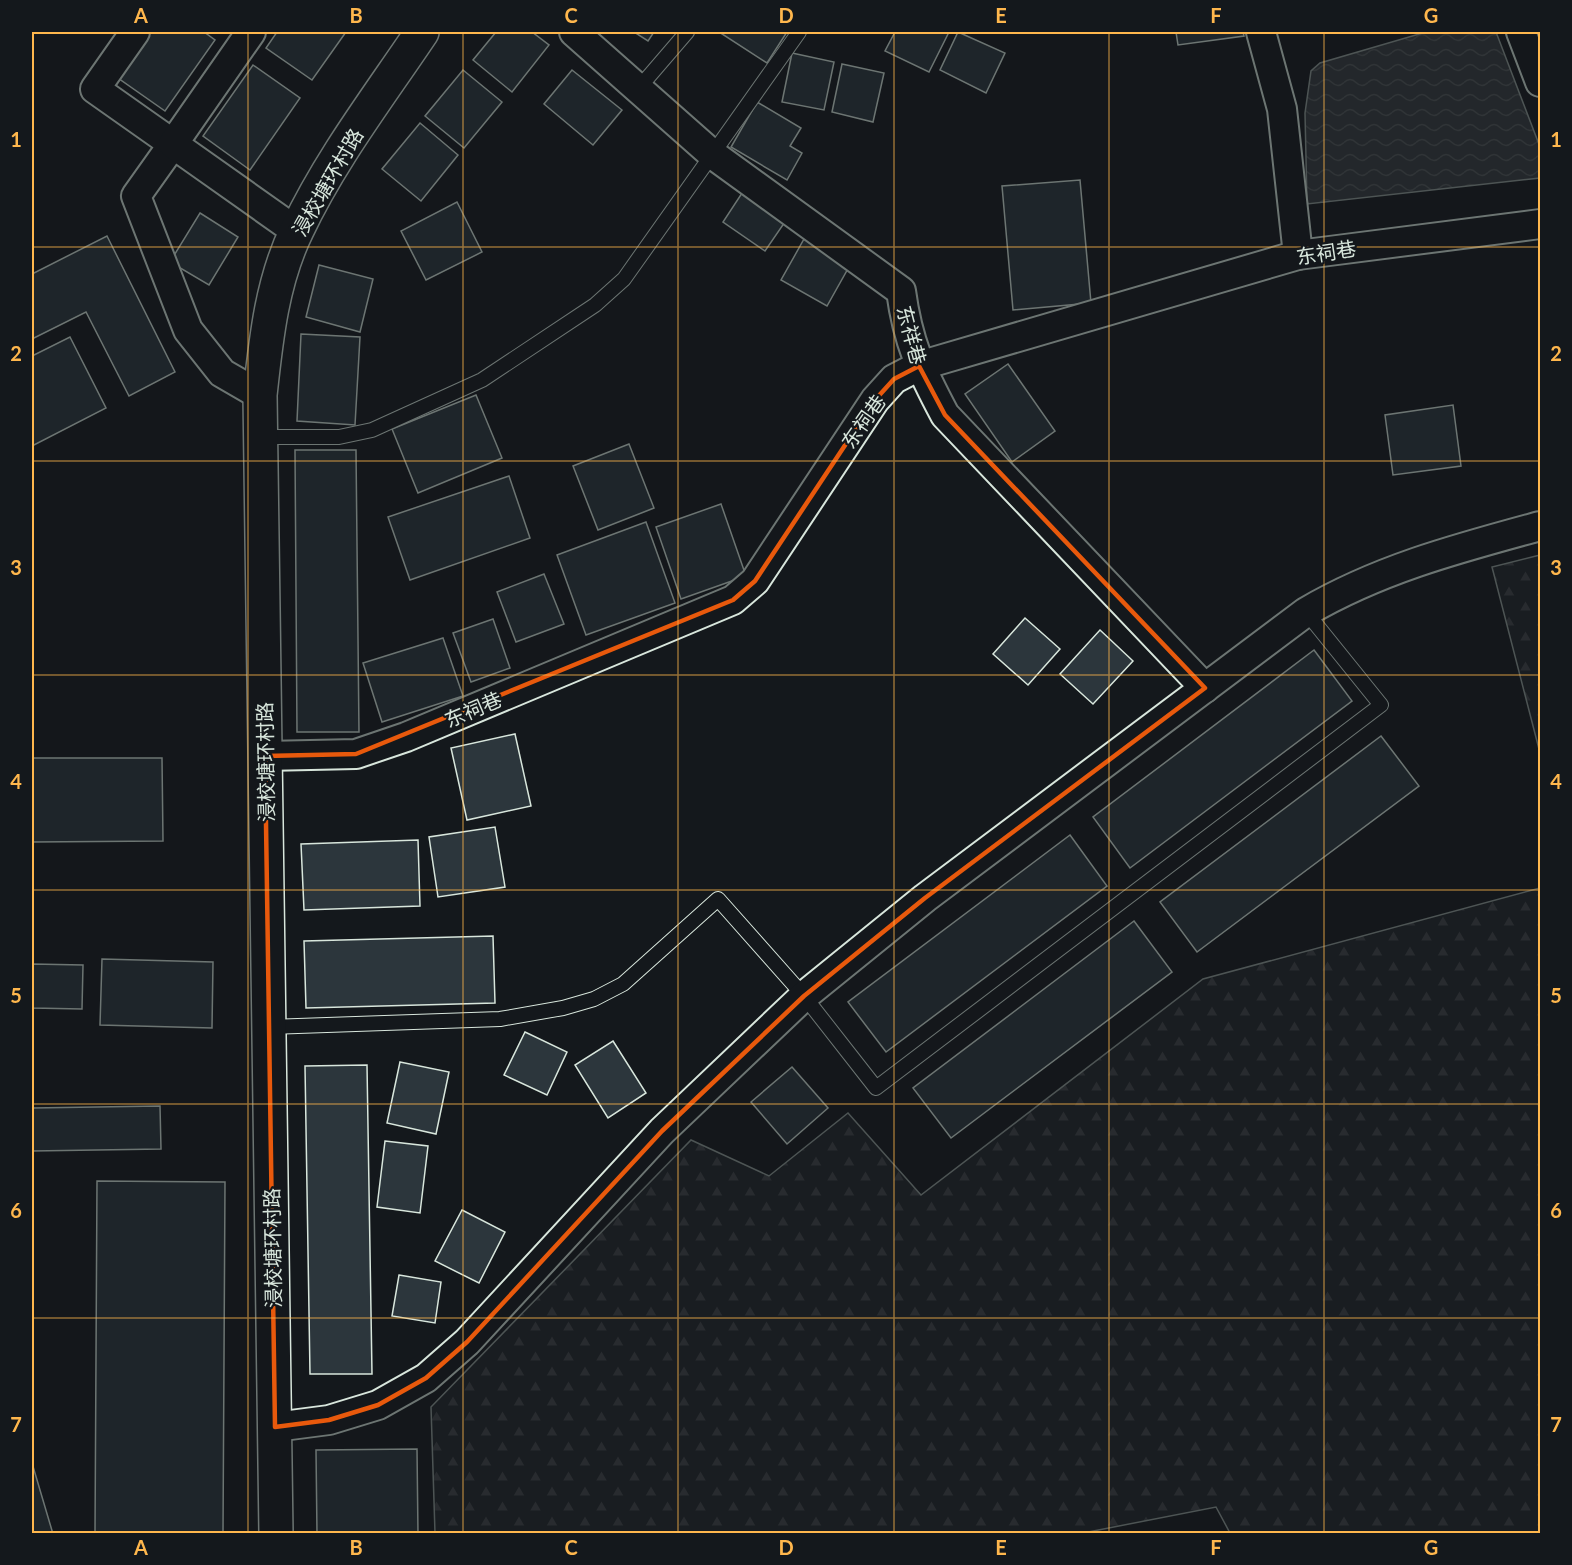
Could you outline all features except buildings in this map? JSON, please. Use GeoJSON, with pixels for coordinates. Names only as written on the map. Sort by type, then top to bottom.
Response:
{"type":"FeatureCollection","features":[{"type":"Feature","properties":{"kind":"street"},"geometry":{"type":"LineString","coordinates":[[135,32],[94,89],[296,231]]}},
{"type":"Feature","properties":{"kind":"street"},"geometry":{"type":"LineString","coordinates":[[251,32],[136,196],[188,330],[222,373],[260,395]]}},
{"type":"Feature","properties":{"kind":"street","name":"浸校塘环村路"},"geometry":{"type":"LineString","coordinates":[[276,1533],[260,395],[265,341],[277,285],[296,231],[324,181],[422,32]]}},
{"type":"Feature","properties":{"kind":"street","name":"东祥巷"},"geometry":{"type":"LineString","coordinates":[[574,32],[712,154],[901,291],[907,331],[918,366],[945,415],[1205,688]]}},
{"type":"Feature","properties":{"kind":"street"},"geometry":{"type":"LineString","coordinates":[[1261,32],[1282,109],[1299,255]]}},
{"type":"Feature","properties":{"kind":"street"},"geometry":{"type":"LineString","coordinates":[[1521,32],[1540,81]]}},
{"type":"Feature","properties":{"kind":"street","name":"东祠巷"},"geometry":{"type":"LineString","coordinates":[[265,756],[356,754],[406,737],[733,600],[755,580],[875,400],[894,379],[918,366],[1299,255],[1540,224]]}},
{"type":"Feature","properties":{"kind":"street"},"geometry":{"type":"LineString","coordinates":[[275,1427],[329,1420],[378,1405],[426,1378],[467,1342],[662,1131],[804,996],[925,898],[1306,612],[1344,590],[1384,573],[1540,526]]}},
{"type":"Feature","properties":{"kind":"lane"},"geometry":{"type":"LineString","coordinates":[[638,89],[687,32]]}},
{"type":"Feature","properties":{"kind":"lane"},"geometry":{"type":"LineString","coordinates":[[261,437],[339,437],[372,430],[482,380],[595,305],[624,279],[799,32]]}},
{"type":"Feature","properties":{"kind":"lane"},"geometry":{"type":"LineString","coordinates":[[269,1027],[500,1019],[563,1008],[594,999],[623,984],[718,899],[804,996],[876,1088],[1381,705],[1306,612]]}},
{"type":"Feature","properties":{"kind":"highlighted area"},"geometry":{"type":"Polygon","coordinates":[[[919,366],[945,415],[1205,688],[925,898],[804,996],[662,1131],[467,1342],[426,1378],[378,1405],[329,1420],[275,1427],[265,756],[356,754],[733,600],[755,581],[875,400],[894,379],[919,366]]]}},
{"type":"Feature","properties":{"kind":"green space"},"geometry":{"type":"Polygon","coordinates":[[[1540,555],[1540,753],[1492,567],[1540,555]]]}},
{"type":"Feature","properties":{"kind":"green space"},"geometry":{"type":"Polygon","coordinates":[[[1540,888],[1540,1533],[1230,1533],[1216,1507],[1078,1534],[435,1533],[431,1407],[691,1140],[769,1176],[848,1113],[921,1195],[1203,979],[1540,888]]]}},
{"type":"Feature","properties":{"kind":"water"},"geometry":{"type":"Polygon","coordinates":[[[1426,32],[1496,32],[1540,147],[1540,178],[1307,204],[1305,113],[1311,71],[1320,63],[1426,32]]]}}]}
